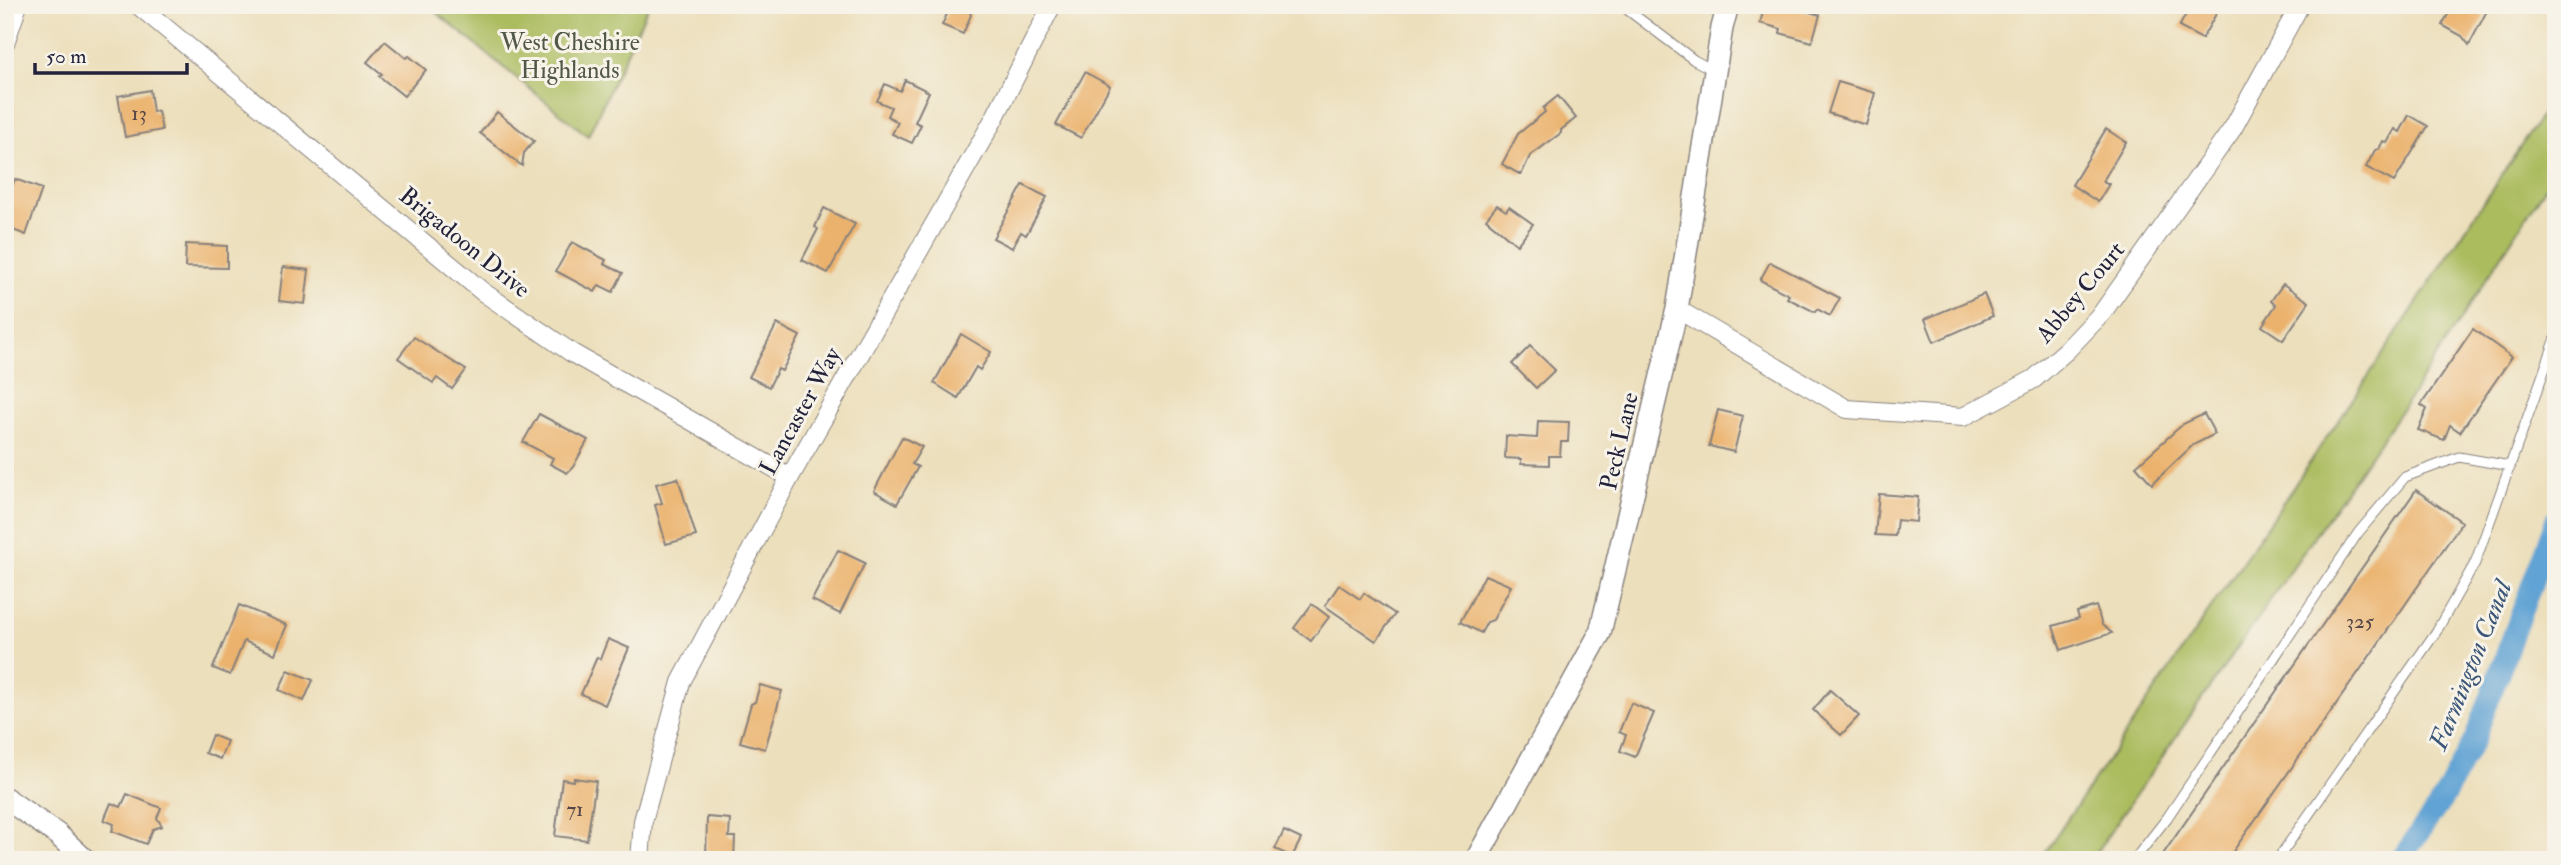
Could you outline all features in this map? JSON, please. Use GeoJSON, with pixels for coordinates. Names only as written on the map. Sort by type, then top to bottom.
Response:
{"type":"FeatureCollection","features":[{"type":"Feature","properties":{"kind":"street"},"geometry":{"type":"LineString","coordinates":[[5,43],[18,5]]}},
{"type":"Feature","properties":{"kind":"street","name":"Brigadoon Drive"},"geometry":{"type":"LineString","coordinates":[[138,5],[483,292],[572,353],[790,477]]}},
{"type":"Feature","properties":{"kind":"street","name":"Lancaster Way"},"geometry":{"type":"LineString","coordinates":[[640,860],[643,821],[681,682],[790,477],[994,119],[1052,5]]}},
{"type":"Feature","properties":{"kind":"street","name":"Peck Lane"},"geometry":{"type":"LineString","coordinates":[[1476,860],[1600,633],[1677,309],[1728,5]]}},
{"type":"Feature","properties":{"kind":"street","name":"Abbey Court"},"geometry":{"type":"LineString","coordinates":[[1677,309],[1847,409],[1963,417],[2034,379],[2067,350],[2102,313],[2233,128],[2300,5]]}},
{"type":"Feature","properties":{"kind":"street"},"geometry":{"type":"LineString","coordinates":[[5,798],[57,834],[85,860]]}},
{"type":"Feature","properties":{"kind":"lane"},"geometry":{"type":"LineString","coordinates":[[1621,5],[1695,60],[1715,71]]}},
{"type":"Feature","properties":{"kind":"lane"},"geometry":{"type":"LineString","coordinates":[[2277,860],[2436,632],[2475,563],[2556,338]]}},
{"type":"Feature","properties":{"kind":"lane"},"geometry":{"type":"LineString","coordinates":[[2134,860],[2167,818],[2358,533],[2404,477],[2459,457],[2510,466]]}},
{"type":"Feature","properties":{"kind":"green space","name":"West Cheshire Highlands"},"geometry":{"type":"Polygon","coordinates":[[[427,5],[649,5],[588,136],[427,5]]]}},
{"type":"Feature","properties":{"kind":"green space"},"geometry":{"type":"Polygon","coordinates":[[[2556,93],[2556,171],[2413,393],[2091,860],[2040,860],[2357,393],[2556,93]]]}},
{"type":"Feature","properties":{"kind":"building"},"geometry":{"type":"Polygon","coordinates":[[[951,5],[967,5],[971,15],[963,34],[942,25],[951,5]]]}},
{"type":"Feature","properties":{"kind":"building"},"geometry":{"type":"Polygon","coordinates":[[[1765,5],[1785,5],[1820,15],[1812,42],[1780,33],[1781,29],[1760,23],[1765,5]]]}},
{"type":"Feature","properties":{"kind":"building"},"geometry":{"type":"Polygon","coordinates":[[[2191,5],[2221,5],[2202,39],[2179,27],[2191,5]]]}},
{"type":"Feature","properties":{"kind":"building"},"geometry":{"type":"Polygon","coordinates":[[[2456,5],[2490,5],[2469,45],[2462,36],[2442,25],[2456,5]]]}},
{"type":"Feature","properties":{"kind":"building"},"geometry":{"type":"Polygon","coordinates":[[[385,41],[426,70],[404,96],[379,76],[382,74],[367,62],[385,41]]]}},
{"type":"Feature","properties":{"kind":"building"},"geometry":{"type":"Polygon","coordinates":[[[1085,72],[1110,86],[1081,138],[1056,125],[1085,72]]]}},
{"type":"Feature","properties":{"kind":"building"},"geometry":{"type":"Polygon","coordinates":[[[905,80],[929,92],[915,122],[921,125],[912,143],[892,134],[898,122],[887,116],[891,107],[877,101],[885,84],[900,91],[905,80]]]}},
{"type":"Feature","properties":{"kind":"building"},"geometry":{"type":"Polygon","coordinates":[[[1838,82],[1875,93],[1866,125],[1828,113],[1838,82]]]}},
{"type":"Feature","properties":{"kind":"building"},"geometry":{"type":"Polygon","coordinates":[[[150,90],[153,112],[158,111],[162,130],[125,137],[118,96],[150,90]]]}},
{"type":"Feature","properties":{"kind":"building"},"geometry":{"type":"Polygon","coordinates":[[[1558,96],[1576,118],[1530,156],[1521,175],[1502,164],[1518,134],[1545,112],[1543,108],[1558,96]]]}},
{"type":"Feature","properties":{"kind":"building"},"geometry":{"type":"Polygon","coordinates":[[[497,112],[534,141],[524,153],[522,166],[480,133],[497,112]]]}},
{"type":"Feature","properties":{"kind":"building"},"geometry":{"type":"Polygon","coordinates":[[[2409,115],[2428,126],[2394,182],[2366,167],[2383,141],[2387,143],[2395,129],[2400,132],[2409,115]]]}},
{"type":"Feature","properties":{"kind":"building"},"geometry":{"type":"Polygon","coordinates":[[[2106,129],[2126,142],[2103,181],[2109,184],[2098,202],[2072,185],[2106,129]]]}},
{"type":"Feature","properties":{"kind":"building"},"geometry":{"type":"Polygon","coordinates":[[[15,179],[42,189],[26,235],[5,227],[5,206],[15,179]]]}},
{"type":"Feature","properties":{"kind":"building"},"geometry":{"type":"Polygon","coordinates":[[[1023,185],[1047,197],[1026,235],[1021,232],[1012,248],[993,238],[1023,185]]]}},
{"type":"Feature","properties":{"kind":"building"},"geometry":{"type":"Polygon","coordinates":[[[1497,205],[1506,211],[1509,207],[1533,224],[1517,245],[1486,219],[1497,205]]]}},
{"type":"Feature","properties":{"kind":"building"},"geometry":{"type":"Polygon","coordinates":[[[824,208],[855,224],[828,273],[802,260],[818,229],[815,227],[824,208]]]}},
{"type":"Feature","properties":{"kind":"building"},"geometry":{"type":"Polygon","coordinates":[[[572,242],[606,260],[604,264],[623,273],[613,292],[599,285],[595,292],[556,271],[572,242]]]}},
{"type":"Feature","properties":{"kind":"building"},"geometry":{"type":"Polygon","coordinates":[[[186,244],[227,246],[227,268],[185,267],[186,244]]]}},
{"type":"Feature","properties":{"kind":"building"},"geometry":{"type":"Polygon","coordinates":[[[1770,262],[1840,298],[1830,316],[1817,309],[1815,312],[1787,298],[1789,295],[1760,280],[1770,262]]]}},
{"type":"Feature","properties":{"kind":"building"},"geometry":{"type":"Polygon","coordinates":[[[283,267],[309,270],[305,304],[279,301],[283,267]]]}},
{"type":"Feature","properties":{"kind":"building"},"geometry":{"type":"Polygon","coordinates":[[[2283,284],[2309,302],[2283,340],[2262,326],[2276,305],[2271,301],[2283,284]]]}},
{"type":"Feature","properties":{"kind":"building"},"geometry":{"type":"Polygon","coordinates":[[[1984,294],[1993,316],[1934,342],[1925,319],[1984,294]]]}},
{"type":"Feature","properties":{"kind":"building"},"geometry":{"type":"Polygon","coordinates":[[[777,324],[800,336],[782,371],[778,369],[769,387],[749,377],[777,324]]]}},
{"type":"Feature","properties":{"kind":"building"},"geometry":{"type":"Polygon","coordinates":[[[2473,329],[2512,357],[2460,432],[2450,425],[2444,440],[2418,430],[2427,409],[2421,405],[2473,329]]]}},
{"type":"Feature","properties":{"kind":"building"},"geometry":{"type":"Polygon","coordinates":[[[961,334],[991,352],[980,370],[976,367],[958,398],[934,383],[961,334]]]}},
{"type":"Feature","properties":{"kind":"building"},"geometry":{"type":"Polygon","coordinates":[[[414,337],[466,370],[452,389],[437,378],[433,383],[398,358],[414,337]]]}},
{"type":"Feature","properties":{"kind":"building"},"geometry":{"type":"Polygon","coordinates":[[[1530,346],[1555,370],[1536,388],[1512,364],[1530,346]]]}},
{"type":"Feature","properties":{"kind":"building"},"geometry":{"type":"Polygon","coordinates":[[[1718,410],[1743,416],[1734,452],[1709,446],[1718,410]]]}},
{"type":"Feature","properties":{"kind":"building"},"geometry":{"type":"Polygon","coordinates":[[[539,414],[588,440],[567,473],[550,464],[553,458],[523,442],[539,414]]]}},
{"type":"Feature","properties":{"kind":"building"},"geometry":{"type":"Polygon","coordinates":[[[2204,414],[2215,434],[2193,445],[2152,484],[2136,466],[2183,424],[2204,414]]]}},
{"type":"Feature","properties":{"kind":"building"},"geometry":{"type":"Polygon","coordinates":[[[1538,421],[1569,422],[1568,442],[1561,442],[1560,456],[1549,456],[1549,465],[1521,464],[1521,459],[1505,458],[1506,436],[1537,438],[1538,421]]]}},
{"type":"Feature","properties":{"kind":"building"},"geometry":{"type":"Polygon","coordinates":[[[902,437],[922,447],[912,464],[918,467],[897,504],[874,491],[902,437]]]}},
{"type":"Feature","properties":{"kind":"building"},"geometry":{"type":"Polygon","coordinates":[[[678,478],[696,536],[666,544],[655,505],[662,503],[656,484],[678,478]]]}},
{"type":"Feature","properties":{"kind":"building"},"geometry":{"type":"Polygon","coordinates":[[[2416,490],[2462,522],[2367,660],[2227,860],[2159,860],[2416,490]]]}},
{"type":"Feature","properties":{"kind":"building"},"geometry":{"type":"Polygon","coordinates":[[[1879,494],[1918,497],[1916,522],[1897,520],[1895,536],[1875,535],[1879,494]]]}},
{"type":"Feature","properties":{"kind":"building"},"geometry":{"type":"Polygon","coordinates":[[[838,550],[865,563],[840,614],[812,600],[838,550]]]}},
{"type":"Feature","properties":{"kind":"building"},"geometry":{"type":"Polygon","coordinates":[[[1485,575],[1511,586],[1493,620],[1487,622],[1481,633],[1460,622],[1485,575]]]}},
{"type":"Feature","properties":{"kind":"building"},"geometry":{"type":"Polygon","coordinates":[[[1339,585],[1360,599],[1364,593],[1395,614],[1376,641],[1325,606],[1339,585]]]}},
{"type":"Feature","properties":{"kind":"building"},"geometry":{"type":"Polygon","coordinates":[[[1312,604],[1329,617],[1311,641],[1294,628],[1312,604]]]}},
{"type":"Feature","properties":{"kind":"building"},"geometry":{"type":"Polygon","coordinates":[[[239,605],[287,625],[275,654],[244,641],[230,675],[213,668],[239,605]]]}},
{"type":"Feature","properties":{"kind":"building"},"geometry":{"type":"Polygon","coordinates":[[[2096,606],[2102,625],[2112,633],[2061,650],[2053,626],[2079,618],[2077,612],[2096,606]]]}},
{"type":"Feature","properties":{"kind":"building"},"geometry":{"type":"Polygon","coordinates":[[[608,639],[629,648],[605,705],[581,694],[608,639]]]}},
{"type":"Feature","properties":{"kind":"building"},"geometry":{"type":"Polygon","coordinates":[[[288,670],[313,680],[304,701],[279,690],[288,670]]]}},
{"type":"Feature","properties":{"kind":"building"},"geometry":{"type":"Polygon","coordinates":[[[760,685],[782,691],[765,749],[740,742],[751,704],[755,702],[760,685]]]}},
{"type":"Feature","properties":{"kind":"building"},"geometry":{"type":"Polygon","coordinates":[[[1830,690],[1859,716],[1841,735],[1813,710],[1830,690]]]}},
{"type":"Feature","properties":{"kind":"building"},"geometry":{"type":"Polygon","coordinates":[[[1631,703],[1654,713],[1635,757],[1620,751],[1626,735],[1619,732],[1631,703]]]}},
{"type":"Feature","properties":{"kind":"building"},"geometry":{"type":"Polygon","coordinates":[[[212,735],[227,741],[220,759],[205,753],[212,735]]]}},
{"type":"Feature","properties":{"kind":"building"},"geometry":{"type":"Polygon","coordinates":[[[574,778],[596,781],[587,840],[555,836],[562,779],[573,781],[574,778]]]}},
{"type":"Feature","properties":{"kind":"building"},"geometry":{"type":"Polygon","coordinates":[[[127,794],[161,808],[157,818],[162,826],[153,829],[146,844],[112,831],[114,824],[104,820],[111,803],[121,807],[127,794]]]}},
{"type":"Feature","properties":{"kind":"building"},"geometry":{"type":"Polygon","coordinates":[[[707,817],[730,819],[729,837],[735,837],[734,860],[706,860],[707,817]]]}},
{"type":"Feature","properties":{"kind":"building"},"geometry":{"type":"Polygon","coordinates":[[[1284,831],[1301,839],[1292,857],[1275,849],[1284,831]]]}},
{"type":"Feature","properties":{"kind":"waterway","name":"Farmington Canal"},"geometry":{"type":"LineString","coordinates":[[2400,860],[2443,799],[2475,738],[2556,519]]}}]}
